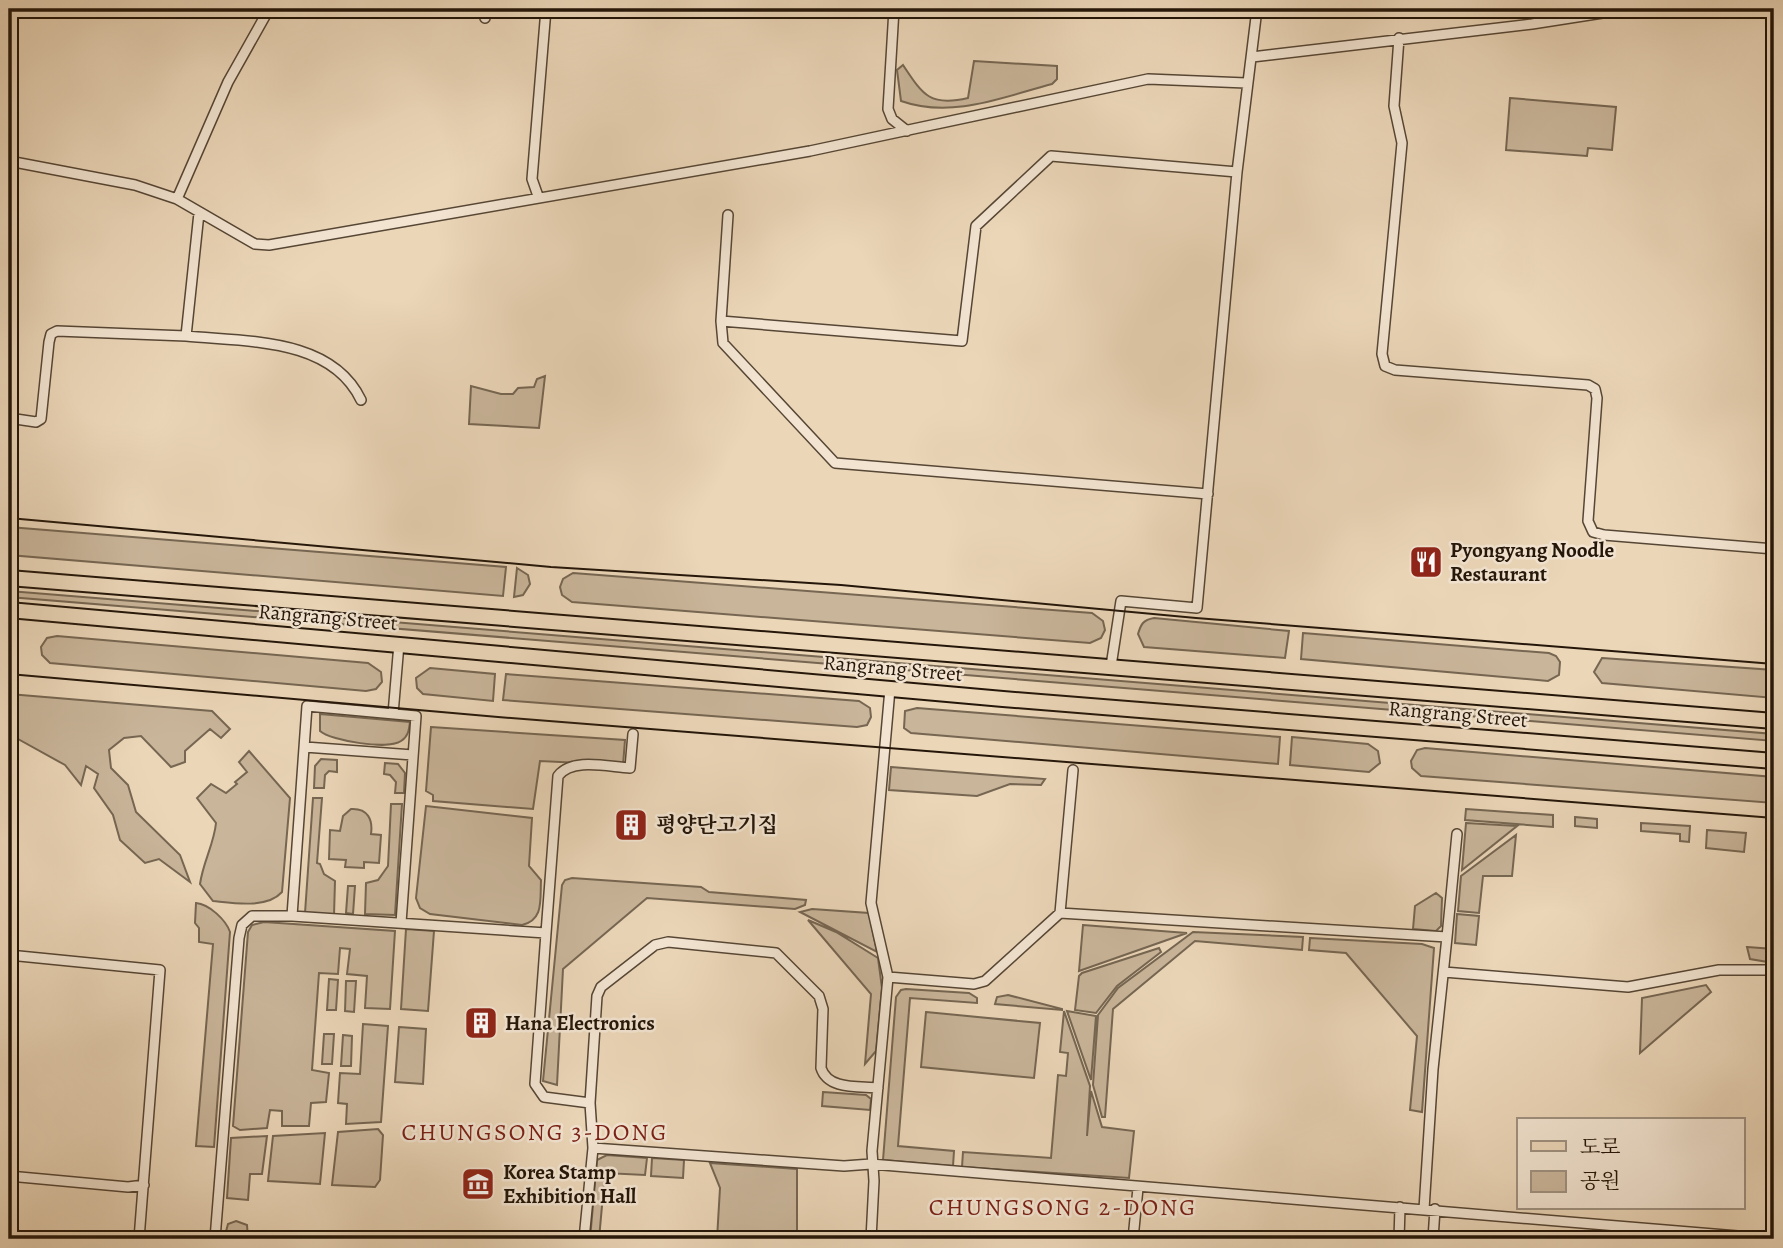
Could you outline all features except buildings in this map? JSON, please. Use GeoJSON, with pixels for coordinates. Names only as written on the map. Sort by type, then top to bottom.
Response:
{"type":"FeatureCollection","features":[{"type":"Feature","properties":{"kind":"main road","name":"Rangrang Street"},"geometry":{"type":"LineString","coordinates":[[9,578],[1774,721]]}},
{"type":"Feature","properties":{"kind":"main road","name":"Rangrang Street"},"geometry":{"type":"LineString","coordinates":[[9,610],[890,689],[1774,761]]}},
{"type":"Feature","properties":{"kind":"street"},"geometry":{"type":"LineString","coordinates":[[177,199],[228,82],[269,9]]}},
{"type":"Feature","properties":{"kind":"street"},"geometry":{"type":"LineString","coordinates":[[495,9],[546,10],[532,179],[538,196]]}},
{"type":"Feature","properties":{"kind":"street"},"geometry":{"type":"LineString","coordinates":[[894,9],[888,109],[892,119],[907,131]]}},
{"type":"Feature","properties":{"kind":"street"},"geometry":{"type":"LineString","coordinates":[[1111,666],[1121,601],[1197,608],[1237,172],[1257,9]]}},
{"type":"Feature","properties":{"kind":"street"},"geometry":{"type":"LineString","coordinates":[[1252,57],[1532,24],[1628,9]]}},
{"type":"Feature","properties":{"kind":"street"},"geometry":{"type":"LineString","coordinates":[[1399,38],[1394,106],[1402,143],[1382,354],[1385,366],[1395,370],[1588,385],[1595,389],[1597,398],[1588,522],[1593,532],[1604,536],[1774,549]]}},
{"type":"Feature","properties":{"kind":"street"},"geometry":{"type":"LineString","coordinates":[[9,161],[135,185],[177,199],[254,244],[269,246],[538,196],[810,151],[1149,79],[1247,83]]}},
{"type":"Feature","properties":{"kind":"street"},"geometry":{"type":"LineString","coordinates":[[721,321],[962,341],[976,226],[1051,156],[1237,172]]}},
{"type":"Feature","properties":{"kind":"street"},"geometry":{"type":"LineString","coordinates":[[186,336],[199,213]]}},
{"type":"Feature","properties":{"kind":"street"},"geometry":{"type":"LineString","coordinates":[[728,215],[721,321],[723,343],[835,463],[1208,494]]}},
{"type":"Feature","properties":{"kind":"street"},"geometry":{"type":"LineString","coordinates":[[9,418],[36,422],[41,419],[48,342],[51,334],[57,331],[186,336],[295,348],[337,368],[354,385],[361,400]]}},
{"type":"Feature","properties":{"kind":"street"},"geometry":{"type":"LineString","coordinates":[[393,714],[399,644]]}},
{"type":"Feature","properties":{"kind":"street"},"geometry":{"type":"LineString","coordinates":[[871,1239],[874,1181],[871,1164],[888,977],[871,903],[890,689]]}},
{"type":"Feature","properties":{"kind":"street"},"geometry":{"type":"LineString","coordinates":[[292,916],[307,706],[416,716],[401,923]]}},
{"type":"Feature","properties":{"kind":"street"},"geometry":{"type":"LineString","coordinates":[[590,1103],[544,1097],[535,1084],[558,776],[564,768],[575,765],[630,768],[633,734]]}},
{"type":"Feature","properties":{"kind":"street"},"geometry":{"type":"LineString","coordinates":[[304,747],[413,755]]}},
{"type":"Feature","properties":{"kind":"street"},"geometry":{"type":"LineString","coordinates":[[888,977],[974,984],[985,981],[1060,913],[1073,770]]}},
{"type":"Feature","properties":{"kind":"street"},"geometry":{"type":"LineString","coordinates":[[1424,1209],[1433,1069],[1457,834]]}},
{"type":"Feature","properties":{"kind":"street"},"geometry":{"type":"LineString","coordinates":[[1060,913],[1447,937]]}},
{"type":"Feature","properties":{"kind":"street"},"geometry":{"type":"LineString","coordinates":[[215,1239],[242,925],[252,916],[292,916],[546,933]]}},
{"type":"Feature","properties":{"kind":"street"},"geometry":{"type":"LineString","coordinates":[[584,1239],[593,1148],[590,1103],[597,996],[601,987],[655,945],[668,942],[776,953],[819,996],[823,1009],[821,1068],[824,1077],[831,1083],[878,1088]]}},
{"type":"Feature","properties":{"kind":"street"},"geometry":{"type":"LineString","coordinates":[[9,955],[160,970],[139,1239]]}},
{"type":"Feature","properties":{"kind":"street"},"geometry":{"type":"LineString","coordinates":[[1444,972],[1628,987],[1718,971],[1774,970]]}},
{"type":"Feature","properties":{"kind":"street"},"geometry":{"type":"LineString","coordinates":[[593,1148],[844,1166],[871,1164],[1774,1239]]}},
{"type":"Feature","properties":{"kind":"street"},"geometry":{"type":"LineString","coordinates":[[9,1175],[128,1187],[144,1185]]}},
{"type":"Feature","properties":{"kind":"street"},"geometry":{"type":"LineString","coordinates":[[1133,1239],[1138,1188]]}},
{"type":"Feature","properties":{"kind":"street"},"geometry":{"type":"LineString","coordinates":[[1399,1239],[1401,1208]]}},
{"type":"Feature","properties":{"kind":"street"},"geometry":{"type":"LineString","coordinates":[[1433,1239],[1435,1209]]}},
{"type":"Feature","properties":{"kind":"green space"},"geometry":{"type":"Polygon","coordinates":[[[974,61],[1057,66],[1057,79],[1052,84],[1015,95],[958,107],[920,106],[901,101],[897,70],[903,65],[922,91],[945,101],[968,98],[974,61]]]}},
{"type":"Feature","properties":{"kind":"green space"},"geometry":{"type":"Polygon","coordinates":[[[1510,98],[1616,107],[1612,150],[1588,148],[1587,156],[1506,150],[1510,98]]]}},
{"type":"Feature","properties":{"kind":"green space"},"geometry":{"type":"Polygon","coordinates":[[[545,376],[539,428],[469,424],[471,386],[501,394],[513,394],[518,388],[534,387],[537,379],[545,376]]]}},
{"type":"Feature","properties":{"kind":"green space"},"geometry":{"type":"Polygon","coordinates":[[[9,527],[506,567],[503,596],[9,555],[9,527]]]}},
{"type":"Feature","properties":{"kind":"green space"},"geometry":{"type":"Polygon","coordinates":[[[517,568],[528,575],[530,584],[523,595],[514,597],[517,568]]]}},
{"type":"Feature","properties":{"kind":"green space"},"geometry":{"type":"Polygon","coordinates":[[[573,573],[1092,613],[1103,621],[1105,630],[1101,638],[1090,643],[572,602],[562,595],[560,587],[563,579],[573,573]]]}},
{"type":"Feature","properties":{"kind":"green space"},"geometry":{"type":"Polygon","coordinates":[[[9,591],[1774,734],[1774,741],[9,597],[9,591]]]}},
{"type":"Feature","properties":{"kind":"green space"},"geometry":{"type":"Polygon","coordinates":[[[1154,618],[1289,631],[1285,658],[1144,647],[1138,634],[1141,625],[1154,618]]]}},
{"type":"Feature","properties":{"kind":"green space"},"geometry":{"type":"Polygon","coordinates":[[[1303,633],[1549,653],[1556,656],[1560,662],[1559,675],[1548,681],[1301,659],[1303,633]]]}},
{"type":"Feature","properties":{"kind":"green space"},"geometry":{"type":"Polygon","coordinates":[[[57,636],[368,663],[381,672],[382,682],[376,689],[366,691],[50,663],[42,655],[41,647],[47,638],[57,636]]]}},
{"type":"Feature","properties":{"kind":"green space"},"geometry":{"type":"Polygon","coordinates":[[[1602,658],[1774,670],[1774,698],[1602,683],[1594,672],[1602,658]]]}},
{"type":"Feature","properties":{"kind":"green space"},"geometry":{"type":"Polygon","coordinates":[[[430,668],[495,674],[493,701],[423,694],[417,688],[416,678],[430,668]]]}},
{"type":"Feature","properties":{"kind":"green space"},"geometry":{"type":"Polygon","coordinates":[[[506,674],[859,701],[870,708],[871,717],[867,725],[857,727],[503,700],[506,674]]]}},
{"type":"Feature","properties":{"kind":"green space"},"geometry":{"type":"Polygon","coordinates":[[[9,694],[212,711],[230,729],[221,738],[210,729],[185,751],[185,762],[171,767],[141,736],[124,738],[109,750],[111,768],[128,785],[136,812],[180,855],[190,882],[159,859],[145,863],[120,840],[113,815],[94,788],[98,774],[86,766],[81,785],[65,765],[9,734],[9,694]]]}},
{"type":"Feature","properties":{"kind":"green space"},"geometry":{"type":"Polygon","coordinates":[[[917,708],[1280,737],[1278,764],[911,733],[904,728],[905,711],[917,708]]]}},
{"type":"Feature","properties":{"kind":"green space"},"geometry":{"type":"Polygon","coordinates":[[[320,714],[410,722],[409,730],[401,741],[395,744],[347,741],[320,731],[320,714]]]}},
{"type":"Feature","properties":{"kind":"green space"},"geometry":{"type":"Polygon","coordinates":[[[431,727],[625,740],[623,765],[540,761],[533,809],[433,801],[433,795],[426,791],[431,727]]]}},
{"type":"Feature","properties":{"kind":"green space"},"geometry":{"type":"Polygon","coordinates":[[[1292,737],[1368,744],[1378,751],[1380,763],[1369,772],[1290,765],[1292,737]]]}},
{"type":"Feature","properties":{"kind":"green space"},"geometry":{"type":"Polygon","coordinates":[[[1425,748],[1774,777],[1774,803],[1421,776],[1412,768],[1411,761],[1417,750],[1425,748]]]}},
{"type":"Feature","properties":{"kind":"green space"},"geometry":{"type":"Polygon","coordinates":[[[249,751],[290,798],[282,892],[259,903],[213,901],[200,884],[216,823],[197,798],[211,784],[226,793],[237,784],[235,782],[247,772],[239,762],[249,751]]]}},
{"type":"Feature","properties":{"kind":"green space"},"geometry":{"type":"Polygon","coordinates":[[[321,759],[337,760],[337,772],[329,771],[325,775],[324,788],[314,788],[315,766],[321,759]]]}},
{"type":"Feature","properties":{"kind":"green space"},"geometry":{"type":"Polygon","coordinates":[[[385,763],[398,764],[405,773],[404,793],[395,793],[396,782],[390,775],[384,774],[385,763]]]}},
{"type":"Feature","properties":{"kind":"green space"},"geometry":{"type":"Polygon","coordinates":[[[891,767],[1045,779],[1041,785],[1010,784],[977,796],[889,790],[891,767]]]}},
{"type":"Feature","properties":{"kind":"green space"},"geometry":{"type":"Polygon","coordinates":[[[313,798],[322,798],[317,863],[324,874],[335,881],[334,915],[305,913],[313,798]]]}},
{"type":"Feature","properties":{"kind":"green space"},"geometry":{"type":"Polygon","coordinates":[[[391,804],[402,804],[395,915],[365,914],[366,883],[378,880],[388,866],[391,804]]]}},
{"type":"Feature","properties":{"kind":"green space"},"geometry":{"type":"Polygon","coordinates":[[[426,806],[532,818],[529,866],[541,880],[539,908],[534,919],[522,925],[430,914],[420,908],[416,898],[426,806]]]}},
{"type":"Feature","properties":{"kind":"green space"},"geometry":{"type":"Polygon","coordinates":[[[351,809],[365,813],[370,820],[371,834],[381,835],[379,863],[364,862],[364,868],[345,867],[346,860],[329,859],[330,830],[340,831],[343,816],[351,809]]]}},
{"type":"Feature","properties":{"kind":"green space"},"geometry":{"type":"Polygon","coordinates":[[[1466,809],[1553,815],[1553,827],[1465,820],[1466,809]]]}},
{"type":"Feature","properties":{"kind":"green space"},"geometry":{"type":"Polygon","coordinates":[[[1575,817],[1597,819],[1597,828],[1575,826],[1575,817]]]}},
{"type":"Feature","properties":{"kind":"green space"},"geometry":{"type":"Polygon","coordinates":[[[1466,823],[1517,826],[1462,870],[1466,823]]]}},
{"type":"Feature","properties":{"kind":"green space"},"geometry":{"type":"Polygon","coordinates":[[[1641,823],[1690,826],[1689,842],[1680,841],[1680,834],[1641,831],[1641,823]]]}},
{"type":"Feature","properties":{"kind":"green space"},"geometry":{"type":"Polygon","coordinates":[[[1707,830],[1746,833],[1744,852],[1706,848],[1707,830]]]}},
{"type":"Feature","properties":{"kind":"green space"},"geometry":{"type":"Polygon","coordinates":[[[1516,835],[1512,876],[1483,876],[1479,913],[1458,911],[1461,876],[1516,835]]]}},
{"type":"Feature","properties":{"kind":"green space"},"geometry":{"type":"Polygon","coordinates":[[[572,878],[701,887],[709,892],[806,900],[805,905],[795,909],[647,898],[563,969],[557,1085],[543,1081],[562,885],[565,880],[572,878]]]}},
{"type":"Feature","properties":{"kind":"green space"},"geometry":{"type":"Polygon","coordinates":[[[348,886],[355,886],[353,914],[346,913],[348,886]]]}},
{"type":"Feature","properties":{"kind":"green space"},"geometry":{"type":"Polygon","coordinates":[[[1436,893],[1442,898],[1441,926],[1436,931],[1413,929],[1415,906],[1436,893]]]}},
{"type":"Feature","properties":{"kind":"green space"},"geometry":{"type":"Polygon","coordinates":[[[196,903],[216,913],[230,932],[214,1147],[196,1146],[213,944],[199,942],[199,928],[195,923],[196,903]]]}},
{"type":"Feature","properties":{"kind":"green space"},"geometry":{"type":"Polygon","coordinates":[[[812,909],[869,913],[877,952],[800,912],[812,909]]]}},
{"type":"Feature","properties":{"kind":"green space"},"geometry":{"type":"Polygon","coordinates":[[[1457,914],[1479,916],[1476,945],[1455,943],[1457,914]]]}},
{"type":"Feature","properties":{"kind":"green space"},"geometry":{"type":"Polygon","coordinates":[[[808,920],[836,932],[878,958],[882,988],[876,1051],[865,1064],[871,994],[808,920]]]}},
{"type":"Feature","properties":{"kind":"green space"},"geometry":{"type":"Polygon","coordinates":[[[264,922],[395,931],[390,1009],[365,1008],[367,976],[347,974],[350,949],[340,948],[338,974],[319,973],[312,1070],[329,1073],[326,1102],[311,1103],[309,1126],[282,1126],[282,1111],[270,1110],[267,1128],[240,1130],[233,1126],[248,932],[252,925],[264,922]]]}},
{"type":"Feature","properties":{"kind":"green space"},"geometry":{"type":"Polygon","coordinates":[[[1083,925],[1187,933],[1079,971],[1083,925]]]}},
{"type":"Feature","properties":{"kind":"green space"},"geometry":{"type":"Polygon","coordinates":[[[406,929],[434,931],[428,1011],[401,1009],[406,929]]]}},
{"type":"Feature","properties":{"kind":"green space"},"geometry":{"type":"Polygon","coordinates":[[[1193,932],[1303,937],[1302,950],[1195,941],[1113,1009],[1105,1117],[1102,1117],[1093,1085],[1098,1015],[1118,988],[1193,932]]]}},
{"type":"Feature","properties":{"kind":"green space"},"geometry":{"type":"Polygon","coordinates":[[[1310,938],[1422,944],[1434,948],[1422,1112],[1410,1110],[1417,1036],[1346,953],[1309,950],[1310,938]]]}},
{"type":"Feature","properties":{"kind":"green space"},"geometry":{"type":"Polygon","coordinates":[[[1747,947],[1774,949],[1774,963],[1750,959],[1747,947]]]}},
{"type":"Feature","properties":{"kind":"green space"},"geometry":{"type":"Polygon","coordinates":[[[1159,948],[1161,952],[1117,986],[1096,1013],[1075,1010],[1079,976],[1082,973],[1159,948]]]}},
{"type":"Feature","properties":{"kind":"green space"},"geometry":{"type":"Polygon","coordinates":[[[329,979],[338,980],[336,1010],[327,1010],[329,979]]]}},
{"type":"Feature","properties":{"kind":"green space"},"geometry":{"type":"Polygon","coordinates":[[[346,981],[356,981],[354,1012],[345,1011],[346,981]]]}},
{"type":"Feature","properties":{"kind":"green space"},"geometry":{"type":"Polygon","coordinates":[[[1706,985],[1711,992],[1640,1053],[1642,998],[1706,985]]]}},
{"type":"Feature","properties":{"kind":"green space"},"geometry":{"type":"Polygon","coordinates":[[[901,990],[969,993],[977,998],[977,1003],[910,998],[898,1146],[954,1151],[953,1166],[883,1160],[896,997],[901,990]]]}},
{"type":"Feature","properties":{"kind":"green space"},"geometry":{"type":"Polygon","coordinates":[[[1008,995],[1062,1010],[995,1004],[997,997],[1008,995]]]}},
{"type":"Feature","properties":{"kind":"green space"},"geometry":{"type":"Polygon","coordinates":[[[1064,1011],[1090,1086],[1087,1136],[1091,1091],[1102,1127],[1134,1131],[1129,1178],[962,1167],[963,1152],[1051,1158],[1058,1075],[1066,1076],[1068,1053],[1060,1052],[1064,1011]]]}},
{"type":"Feature","properties":{"kind":"green space"},"geometry":{"type":"Polygon","coordinates":[[[1067,1011],[1096,1016],[1091,1080],[1067,1011]]]}},
{"type":"Feature","properties":{"kind":"green space"},"geometry":{"type":"Polygon","coordinates":[[[926,1012],[1040,1023],[1034,1078],[921,1067],[926,1012]]]}},
{"type":"Feature","properties":{"kind":"green space"},"geometry":{"type":"Polygon","coordinates":[[[363,1024],[388,1026],[381,1122],[346,1124],[347,1104],[338,1103],[340,1073],[360,1074],[363,1024]]]}},
{"type":"Feature","properties":{"kind":"green space"},"geometry":{"type":"Polygon","coordinates":[[[399,1027],[426,1029],[423,1084],[395,1082],[399,1027]]]}},
{"type":"Feature","properties":{"kind":"green space"},"geometry":{"type":"Polygon","coordinates":[[[324,1034],[334,1034],[332,1064],[322,1064],[324,1034]]]}},
{"type":"Feature","properties":{"kind":"green space"},"geometry":{"type":"Polygon","coordinates":[[[343,1035],[352,1036],[351,1066],[341,1066],[343,1035]]]}},
{"type":"Feature","properties":{"kind":"green space"},"geometry":{"type":"Polygon","coordinates":[[[823,1092],[866,1095],[871,1099],[870,1110],[822,1106],[823,1092]]]}},
{"type":"Feature","properties":{"kind":"green space"},"geometry":{"type":"Polygon","coordinates":[[[378,1129],[383,1135],[380,1180],[375,1187],[332,1185],[338,1132],[378,1129]]]}},
{"type":"Feature","properties":{"kind":"green space"},"geometry":{"type":"Polygon","coordinates":[[[325,1133],[320,1184],[268,1181],[273,1136],[325,1133]]]}},
{"type":"Feature","properties":{"kind":"green space"},"geometry":{"type":"Polygon","coordinates":[[[267,1136],[262,1174],[250,1174],[248,1200],[227,1198],[231,1138],[267,1136]]]}},
{"type":"Feature","properties":{"kind":"green space"},"geometry":{"type":"Polygon","coordinates":[[[607,1155],[647,1158],[645,1175],[605,1173],[599,1239],[590,1239],[597,1160],[607,1155]]]}},
{"type":"Feature","properties":{"kind":"green space"},"geometry":{"type":"Polygon","coordinates":[[[652,1158],[684,1160],[683,1178],[651,1176],[652,1158]]]}},
{"type":"Feature","properties":{"kind":"green space"},"geometry":{"type":"Polygon","coordinates":[[[710,1163],[797,1169],[797,1236],[793,1239],[717,1239],[720,1188],[710,1163]]]}},
{"type":"Feature","properties":{"kind":"green space"},"geometry":{"type":"Polygon","coordinates":[[[236,1221],[247,1225],[248,1239],[224,1239],[228,1224],[236,1221]]]}},
{"type":"Feature","properties":{"kind":"waterway"},"geometry":{"type":"LineString","coordinates":[[9,130],[14,147]]}},
{"type":"Feature","properties":{"kind":"tram line"},"geometry":{"type":"LineString","coordinates":[[9,518],[551,567],[841,585],[1196,618],[1774,664]]}},
{"type":"Feature","properties":{"kind":"tram line"},"geometry":{"type":"LineString","coordinates":[[9,674],[498,717],[1774,818]]}},
{"type":"Feature","properties":{"kind":"place","name":"Pyongyang Noodle Restaurant"},"geometry":{"type":"Point","coordinates":[1426,562]}},
{"type":"Feature","properties":{"kind":"place","name":"평양단고기집"},"geometry":{"type":"Point","coordinates":[631,825]}},
{"type":"Feature","properties":{"kind":"place","name":"Hana Electronics"},"geometry":{"type":"Point","coordinates":[481,1023]}},
{"type":"Feature","properties":{"kind":"place","name":"Korea Stamp Exhibition Hall"},"geometry":{"type":"Point","coordinates":[478,1184]}},
{"type":"Feature","properties":{"kind":"district","name":"CHUNGSONG 3-DONG"},"geometry":{"type":"Point","coordinates":[535,1132]}},
{"type":"Feature","properties":{"kind":"district","name":"CHUNGSONG 2-DONG"},"geometry":{"type":"Point","coordinates":[1063,1207]}}]}
